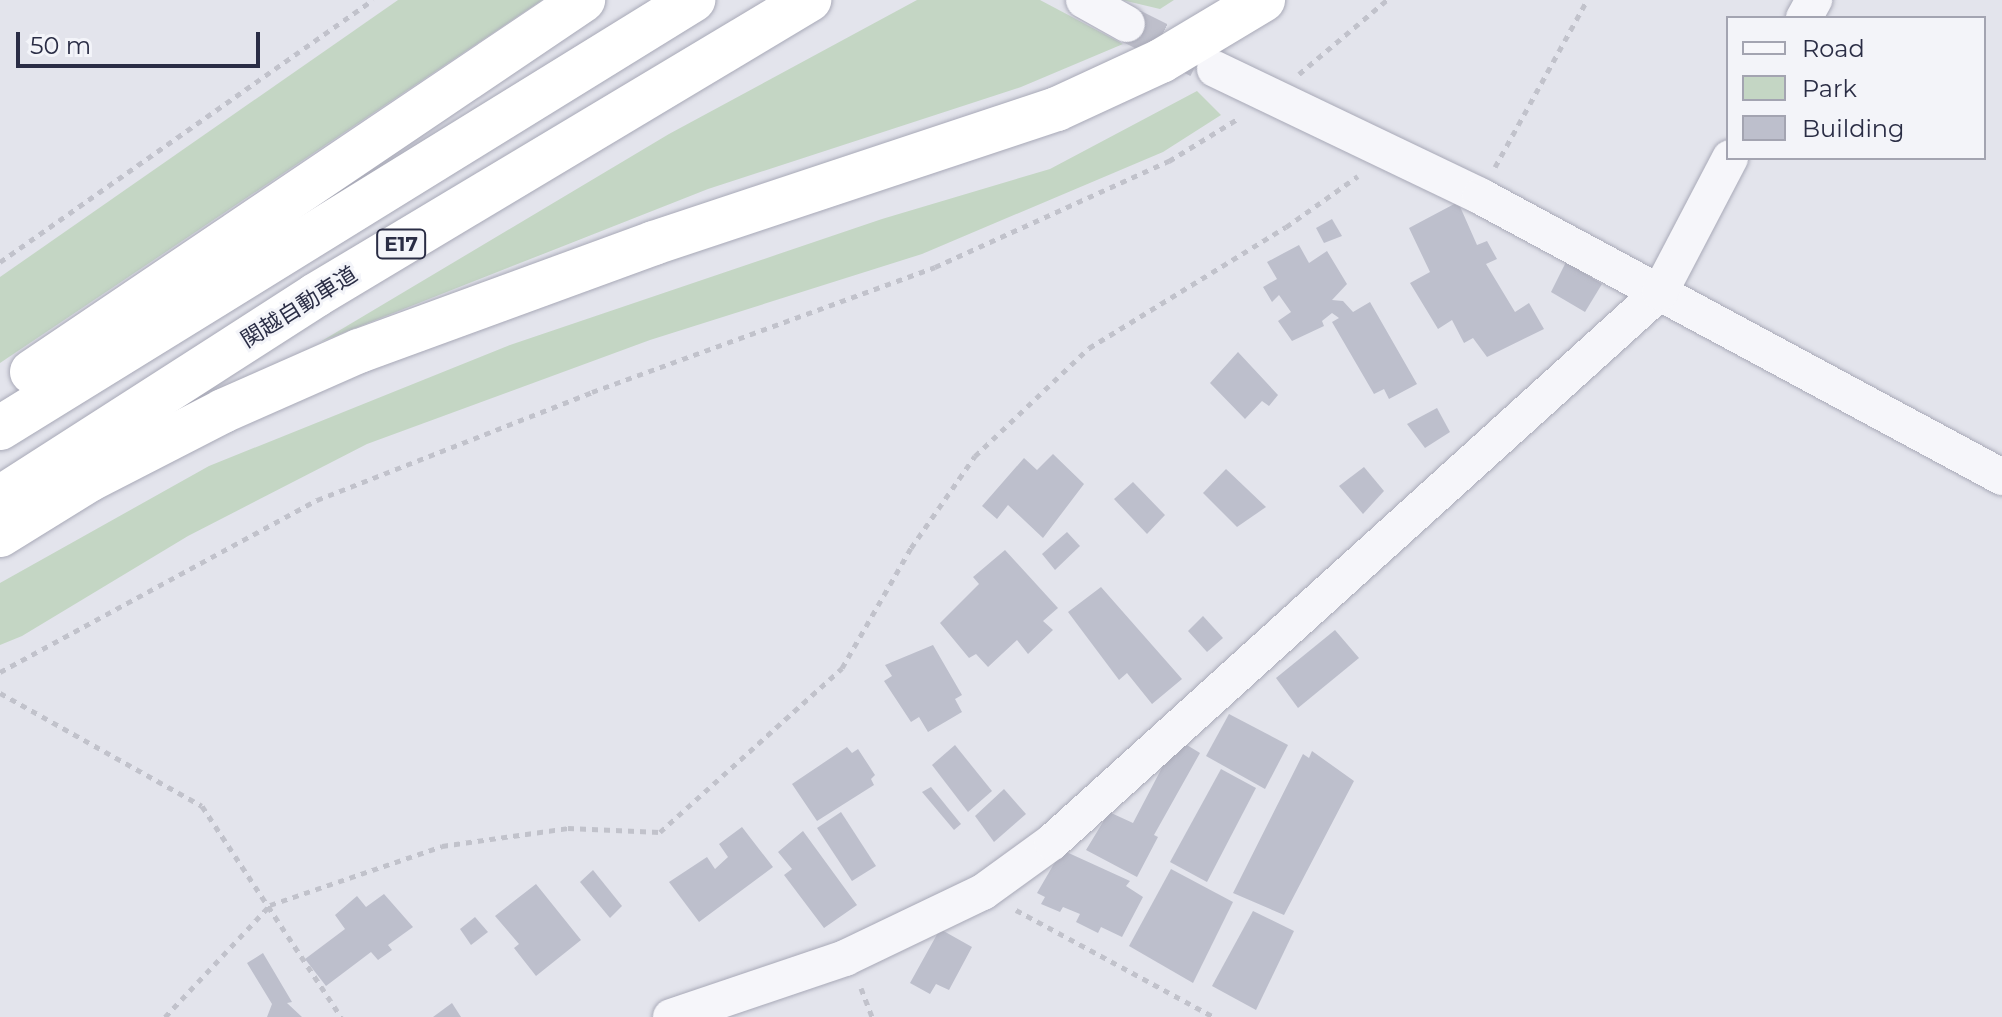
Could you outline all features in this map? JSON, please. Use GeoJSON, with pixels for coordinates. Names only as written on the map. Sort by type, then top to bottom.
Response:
{"type":"FeatureCollection","features":[{"type":"Feature","properties":{"kind":"highway"},"geometry":{"type":"LineString","coordinates":[[0,394],[583,0]]}},
{"type":"Feature","properties":{"kind":"highway","name":"E17"},"geometry":{"type":"LineString","coordinates":[[0,428],[693,0]]}},
{"type":"Feature","properties":{"kind":"highway","name":"関越自動車道"},"geometry":{"type":"LineString","coordinates":[[0,498],[316,295],[809,0]]}},
{"type":"Feature","properties":{"kind":"highway"},"geometry":{"type":"LineString","coordinates":[[0,535],[89,480],[210,418],[359,351],[640,248],[1057,109],[1161,61],[1263,0]]}},
{"type":"Feature","properties":{"kind":"street"},"geometry":{"type":"LineString","coordinates":[[1084,0],[1127,24]]}},
{"type":"Feature","properties":{"kind":"street"},"geometry":{"type":"LineString","coordinates":[[1215,69],[1480,196],[2002,477]]}},
{"type":"Feature","properties":{"kind":"street"},"geometry":{"type":"LineString","coordinates":[[671,1017],[845,958],[983,892],[1075,821],[1660,292],[1729,160]]}},
{"type":"Feature","properties":{"kind":"path"},"geometry":{"type":"LineString","coordinates":[[0,262],[373,0]]}},
{"type":"Feature","properties":{"kind":"path"},"geometry":{"type":"LineString","coordinates":[[0,672],[317,500],[592,392],[935,267],[1169,161],[1273,97],[1387,0]]}},
{"type":"Feature","properties":{"kind":"path"},"geometry":{"type":"LineString","coordinates":[[1480,196],[1587,0]]}},
{"type":"Feature","properties":{"kind":"path"},"geometry":{"type":"LineString","coordinates":[[165,1017],[270,905],[442,846],[568,828],[660,832],[842,668],[911,548],[975,456],[1089,348],[1286,227],[1391,153]]}},
{"type":"Feature","properties":{"kind":"path"},"geometry":{"type":"LineString","coordinates":[[0,693],[202,806],[341,1017]]}},
{"type":"Feature","properties":{"kind":"path"},"geometry":{"type":"LineString","coordinates":[[983,892],[1214,1017]]}},
{"type":"Feature","properties":{"kind":"green space"},"geometry":{"type":"Polygon","coordinates":[[[398,0],[542,0],[0,363],[0,277],[398,0]]]}},
{"type":"Feature","properties":{"kind":"green space"},"geometry":{"type":"Polygon","coordinates":[[[917,0],[1040,0],[1123,44],[1021,87],[708,189],[320,342],[669,134],[917,0]]]}},
{"type":"Feature","properties":{"kind":"green space"},"geometry":{"type":"Polygon","coordinates":[[[1122,0],[1174,0],[1160,9],[1122,0]]]}},
{"type":"Feature","properties":{"kind":"green space"},"geometry":{"type":"Polygon","coordinates":[[[1197,91],[1221,115],[1163,152],[922,254],[650,340],[367,444],[188,536],[22,636],[0,645],[0,583],[209,466],[510,345],[882,219],[1050,169],[1197,91]]]}},
{"type":"Feature","properties":{"kind":"building"},"geometry":{"type":"Polygon","coordinates":[[[1458,202],[1477,245],[1487,241],[1497,259],[1486,264],[1515,312],[1529,303],[1544,329],[1487,357],[1473,338],[1464,343],[1452,320],[1438,329],[1410,283],[1430,272],[1409,228],[1458,202]]]}},
{"type":"Feature","properties":{"kind":"building"},"geometry":{"type":"Polygon","coordinates":[[[1332,219],[1342,236],[1324,243],[1316,228],[1332,219]]]}},
{"type":"Feature","properties":{"kind":"building"},"geometry":{"type":"Polygon","coordinates":[[[1299,245],[1309,263],[1327,251],[1347,284],[1332,300],[1343,301],[1353,312],[1370,302],[1417,384],[1389,399],[1384,389],[1374,394],[1332,322],[1339,318],[1332,313],[1322,321],[1324,326],[1292,341],[1278,321],[1291,312],[1279,295],[1272,302],[1263,287],[1277,279],[1267,262],[1299,245]]]}},
{"type":"Feature","properties":{"kind":"building"},"geometry":{"type":"Polygon","coordinates":[[[1566,262],[1602,284],[1585,312],[1551,292],[1566,262]]]}},
{"type":"Feature","properties":{"kind":"building"},"geometry":{"type":"Polygon","coordinates":[[[1238,352],[1278,395],[1269,406],[1262,401],[1245,419],[1210,383],[1238,352]]]}},
{"type":"Feature","properties":{"kind":"building"},"geometry":{"type":"Polygon","coordinates":[[[1437,408],[1450,432],[1425,448],[1407,424],[1437,408]]]}},
{"type":"Feature","properties":{"kind":"building"},"geometry":{"type":"Polygon","coordinates":[[[1053,454],[1084,484],[1043,538],[1008,505],[997,519],[982,506],[1024,458],[1037,470],[1053,454]]]}},
{"type":"Feature","properties":{"kind":"building"},"geometry":{"type":"Polygon","coordinates":[[[1364,467],[1384,491],[1363,514],[1339,486],[1364,467]]]}},
{"type":"Feature","properties":{"kind":"building"},"geometry":{"type":"Polygon","coordinates":[[[1226,469],[1266,507],[1237,527],[1203,493],[1226,469]]]}},
{"type":"Feature","properties":{"kind":"building"},"geometry":{"type":"Polygon","coordinates":[[[1133,482],[1165,515],[1147,534],[1114,499],[1133,482]]]}},
{"type":"Feature","properties":{"kind":"building"},"geometry":{"type":"Polygon","coordinates":[[[1067,532],[1080,546],[1055,570],[1042,554],[1067,532]]]}},
{"type":"Feature","properties":{"kind":"building"},"geometry":{"type":"Polygon","coordinates":[[[1005,550],[1058,608],[1043,621],[1053,630],[1028,654],[1017,640],[988,667],[976,654],[969,658],[940,623],[979,584],[973,577],[1005,550]]]}},
{"type":"Feature","properties":{"kind":"building"},"geometry":{"type":"Polygon","coordinates":[[[1101,587],[1182,679],[1152,704],[1127,673],[1119,680],[1068,612],[1101,587]]]}},
{"type":"Feature","properties":{"kind":"building"},"geometry":{"type":"Polygon","coordinates":[[[1203,616],[1223,638],[1207,652],[1188,631],[1203,616]]]}},
{"type":"Feature","properties":{"kind":"building"},"geometry":{"type":"Polygon","coordinates":[[[1335,630],[1359,658],[1298,708],[1276,678],[1335,630]]]}},
{"type":"Feature","properties":{"kind":"building"},"geometry":{"type":"Polygon","coordinates":[[[933,645],[962,695],[955,699],[962,712],[928,732],[919,717],[911,722],[884,681],[892,676],[885,665],[933,645]]]}},
{"type":"Feature","properties":{"kind":"building"},"geometry":{"type":"Polygon","coordinates":[[[1229,714],[1288,745],[1265,789],[1206,756],[1229,714]]]}},
{"type":"Feature","properties":{"kind":"building"},"geometry":{"type":"Polygon","coordinates":[[[1177,739],[1200,753],[1154,835],[1158,837],[1137,877],[1086,850],[1109,812],[1133,823],[1177,739]]]}},
{"type":"Feature","properties":{"kind":"building"},"geometry":{"type":"Polygon","coordinates":[[[955,745],[992,791],[968,812],[932,765],[955,745]]]}},
{"type":"Feature","properties":{"kind":"building"},"geometry":{"type":"Polygon","coordinates":[[[847,747],[852,753],[858,749],[875,775],[871,779],[874,785],[817,821],[792,784],[847,747]]]}},
{"type":"Feature","properties":{"kind":"building"},"geometry":{"type":"Polygon","coordinates":[[[1312,751],[1354,781],[1284,915],[1233,893],[1303,754],[1309,758],[1312,751]]]}},
{"type":"Feature","properties":{"kind":"building"},"geometry":{"type":"Polygon","coordinates":[[[1221,769],[1256,788],[1207,882],[1170,862],[1221,769]]]}},
{"type":"Feature","properties":{"kind":"building"},"geometry":{"type":"Polygon","coordinates":[[[931,787],[961,824],[954,830],[922,792],[931,787]]]}},
{"type":"Feature","properties":{"kind":"building"},"geometry":{"type":"Polygon","coordinates":[[[1004,789],[1026,814],[994,842],[975,816],[1004,789]]]}},
{"type":"Feature","properties":{"kind":"building"},"geometry":{"type":"Polygon","coordinates":[[[841,812],[876,866],[852,881],[817,828],[841,812]]]}},
{"type":"Feature","properties":{"kind":"building"},"geometry":{"type":"Polygon","coordinates":[[[742,827],[773,867],[699,922],[669,882],[707,857],[715,869],[728,857],[719,844],[742,827]]]}},
{"type":"Feature","properties":{"kind":"building"},"geometry":{"type":"Polygon","coordinates":[[[803,831],[857,905],[824,928],[784,875],[792,869],[778,852],[803,831]]]}},
{"type":"Feature","properties":{"kind":"building"},"geometry":{"type":"Polygon","coordinates":[[[1062,850],[1130,881],[1126,886],[1143,897],[1122,937],[1101,927],[1098,933],[1076,922],[1080,914],[1063,907],[1060,912],[1041,904],[1045,897],[1037,893],[1062,850]]]}},
{"type":"Feature","properties":{"kind":"building"},"geometry":{"type":"Polygon","coordinates":[[[1171,869],[1233,902],[1193,983],[1129,946],[1171,869]]]}},
{"type":"Feature","properties":{"kind":"building"},"geometry":{"type":"Polygon","coordinates":[[[593,870],[622,906],[610,918],[580,882],[593,870]]]}},
{"type":"Feature","properties":{"kind":"building"},"geometry":{"type":"Polygon","coordinates":[[[536,884],[581,940],[536,976],[514,948],[519,944],[495,916],[536,884]]]}},
{"type":"Feature","properties":{"kind":"building"},"geometry":{"type":"Polygon","coordinates":[[[384,894],[413,927],[388,945],[392,950],[378,960],[371,952],[326,986],[305,959],[345,929],[335,915],[357,896],[366,907],[384,894]]]}},
{"type":"Feature","properties":{"kind":"building"},"geometry":{"type":"Polygon","coordinates":[[[1253,911],[1294,931],[1256,1010],[1212,986],[1253,911]]]}},
{"type":"Feature","properties":{"kind":"building"},"geometry":{"type":"Polygon","coordinates":[[[475,917],[488,932],[471,945],[460,929],[475,917]]]}},
{"type":"Feature","properties":{"kind":"building"},"geometry":{"type":"Polygon","coordinates":[[[940,929],[972,947],[949,990],[936,984],[930,994],[910,983],[940,929]]]}},
{"type":"Feature","properties":{"kind":"building"},"geometry":{"type":"Polygon","coordinates":[[[263,953],[292,1002],[287,1003],[302,1017],[267,1017],[272,1004],[247,963],[263,953]]]}},
{"type":"Feature","properties":{"kind":"building"},"geometry":{"type":"Polygon","coordinates":[[[452,1003],[461,1017],[433,1017],[452,1003]]]}},
{"type":"Feature","properties":{"kind":"tunnel"},"geometry":{"type":"LineString","coordinates":[[1127,24],[1199,60]]}}]}
